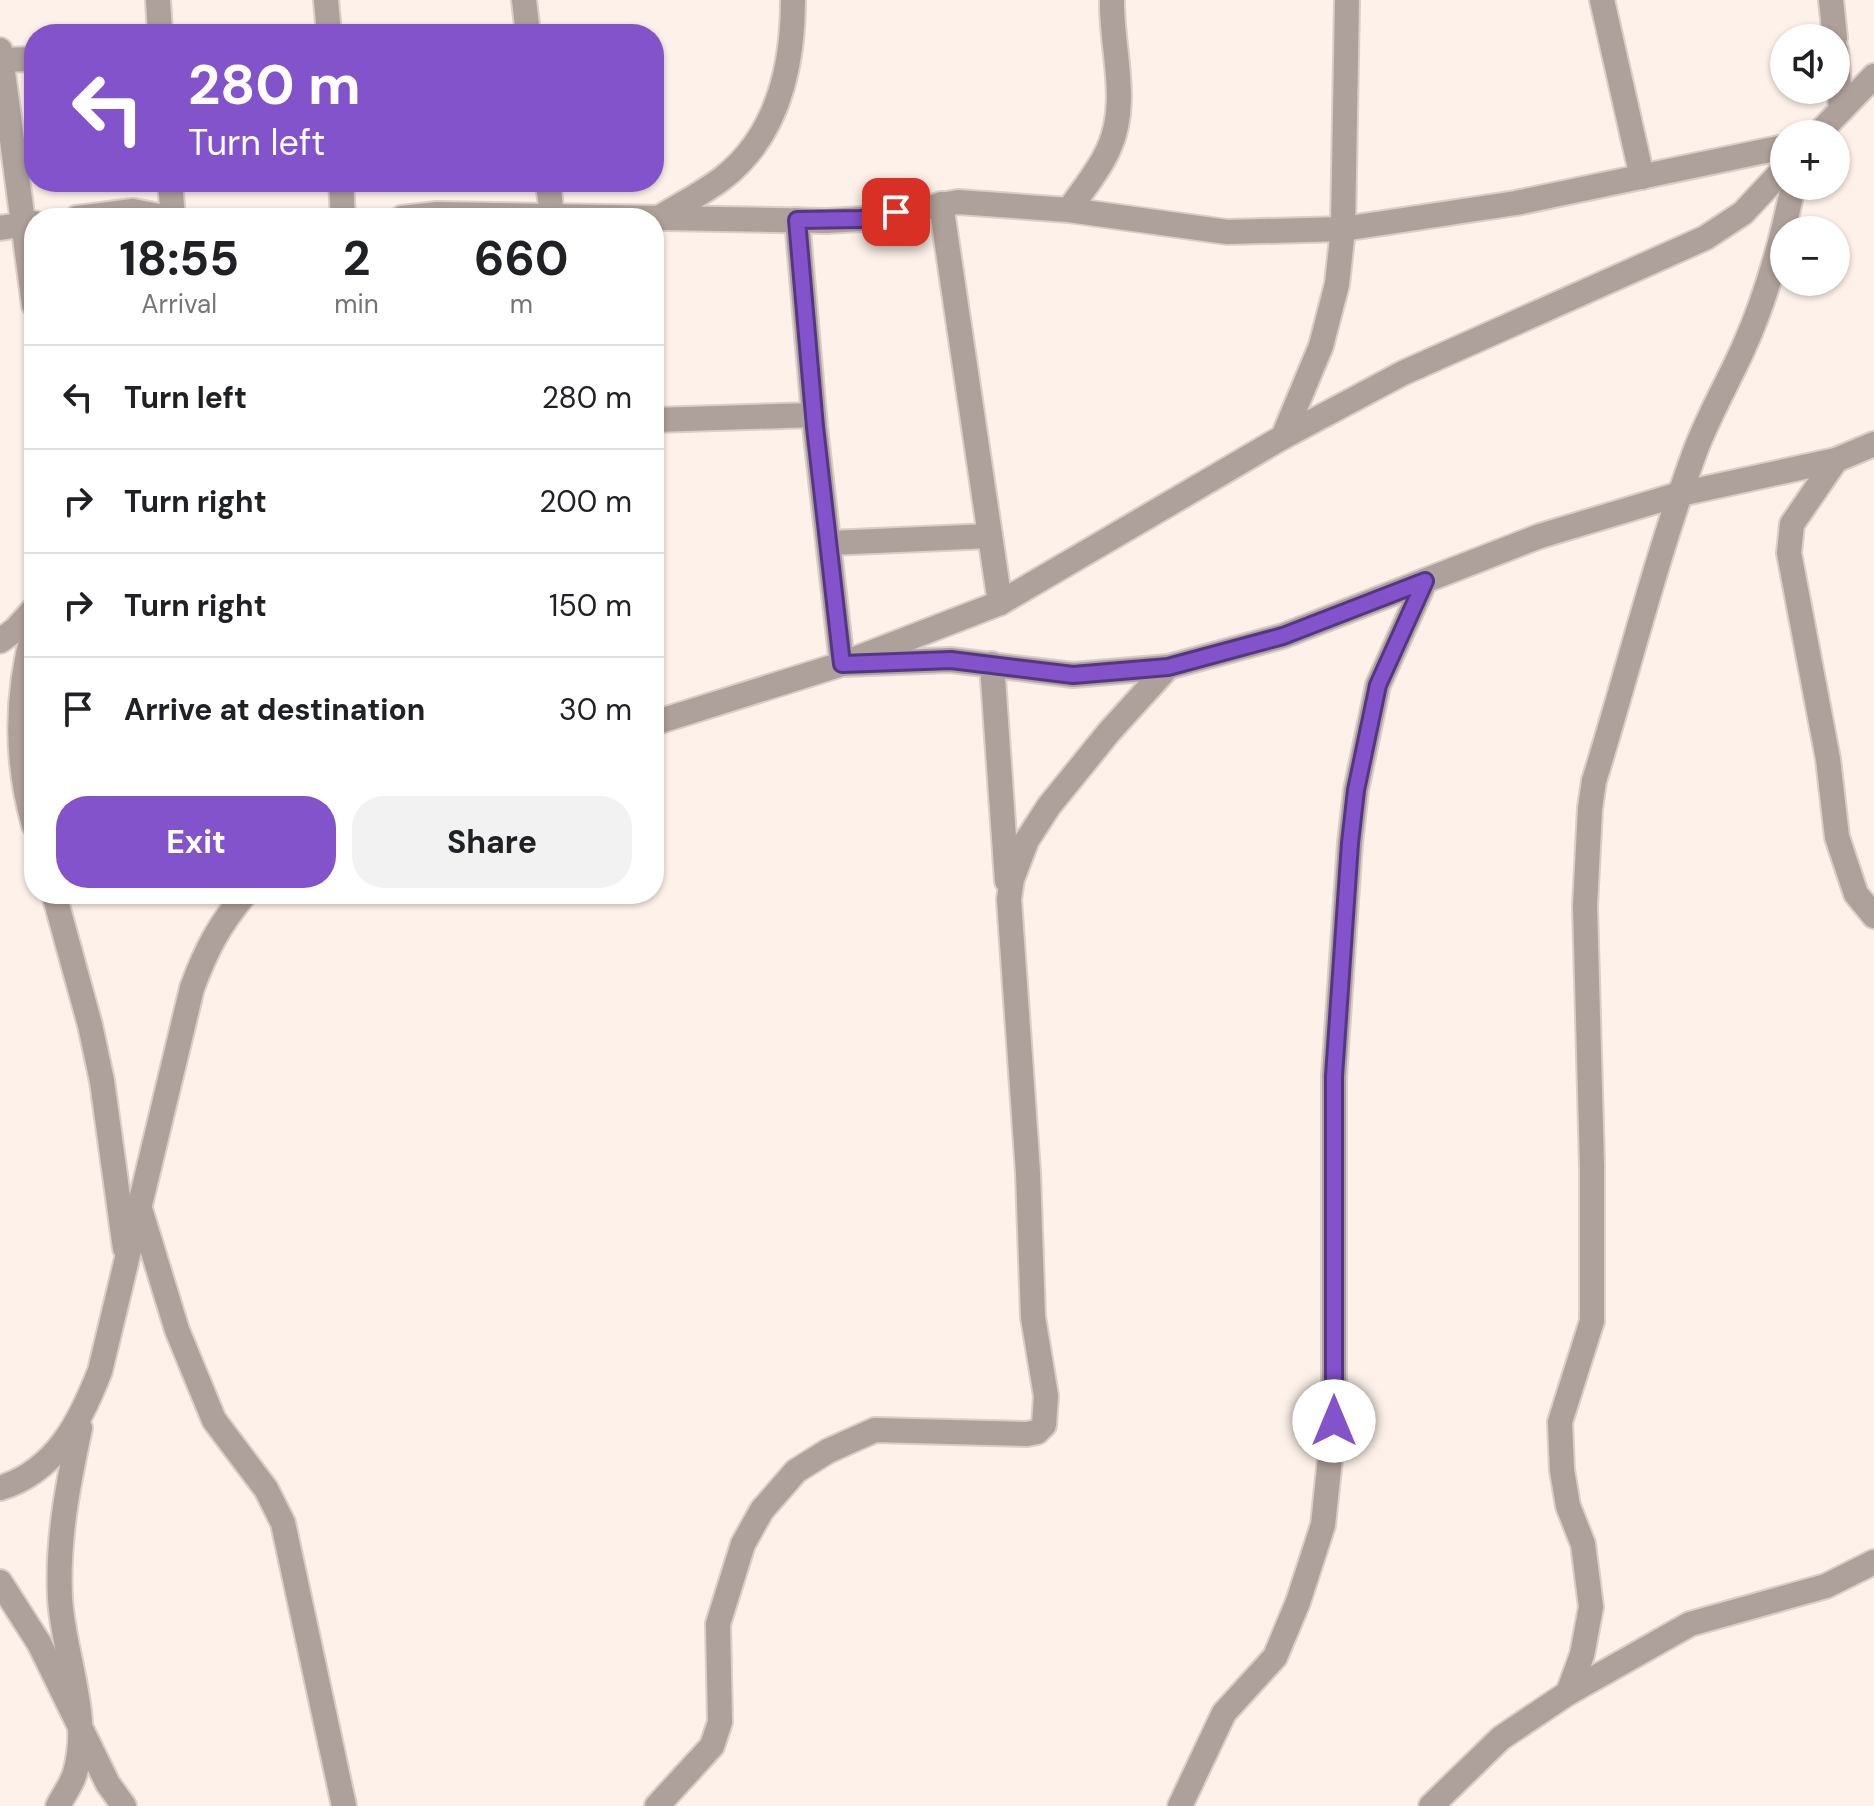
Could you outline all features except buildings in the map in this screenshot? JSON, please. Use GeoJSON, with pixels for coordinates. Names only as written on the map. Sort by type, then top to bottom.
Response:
{"type":"FeatureCollection","features":[{"type":"Feature","properties":{"kind":"street"},"geometry":{"type":"LineString","coordinates":[[158,0],[159,24]]}},
{"type":"Feature","properties":{"kind":"street"},"geometry":{"type":"LineString","coordinates":[[326,0],[328,24]]}},
{"type":"Feature","properties":{"kind":"street"},"geometry":{"type":"LineString","coordinates":[[524,0],[527,24]]}},
{"type":"Feature","properties":{"kind":"street"},"geometry":{"type":"LineString","coordinates":[[664,215],[722,179],[745,158],[770,122],[784,84],[790,53],[793,0]]}},
{"type":"Feature","properties":{"kind":"street"},"geometry":{"type":"LineString","coordinates":[[1069,210],[1108,151],[1115,132],[1118,90],[1112,0]]}},
{"type":"Feature","properties":{"kind":"street"},"geometry":{"type":"LineString","coordinates":[[1283,437],[1321,346],[1331,313],[1343,229],[1347,0]]}},
{"type":"Feature","properties":{"kind":"street"},"geometry":{"type":"LineString","coordinates":[[1602,0],[1642,177]]}},
{"type":"Feature","properties":{"kind":"street"},"geometry":{"type":"LineString","coordinates":[[1831,0],[1834,24]]}},
{"type":"Feature","properties":{"kind":"street"},"geometry":{"type":"LineString","coordinates":[[24,58],[1,55],[24,189]]}},
{"type":"Feature","properties":{"kind":"street"},"geometry":{"type":"LineString","coordinates":[[1831,120],[1874,76]]}},
{"type":"Feature","properties":{"kind":"street"},"geometry":{"type":"LineString","coordinates":[[1840,104],[1841,110]]}},
{"type":"Feature","properties":{"kind":"street"},"geometry":{"type":"LineString","coordinates":[[664,218],[861,219],[958,202],[1069,210],[1227,232],[1343,229],[1516,203],[1770,150]]}},
{"type":"Feature","properties":{"kind":"street"},"geometry":{"type":"LineString","coordinates":[[664,720],[842,664],[1000,603],[1283,437],[1403,373],[1705,238],[1743,213],[1770,184]]}},
{"type":"Feature","properties":{"kind":"street"},"geometry":{"type":"LineString","coordinates":[[1568,1693],[1582,1655],[1591,1607],[1583,1544],[1568,1506],[1562,1470],[1560,1422],[1592,1321],[1592,1165],[1585,906],[1594,781],[1680,494],[1766,288],[1790,200]]}},
{"type":"Feature","properties":{"kind":"street"},"geometry":{"type":"LineString","coordinates":[[941,204],[1000,603]]}},
{"type":"Feature","properties":{"kind":"street"},"geometry":{"type":"LineString","coordinates":[[797,220],[814,415],[842,664]]}},
{"type":"Feature","properties":{"kind":"street"},"geometry":{"type":"LineString","coordinates":[[0,228],[24,225]]}},
{"type":"Feature","properties":{"kind":"street"},"geometry":{"type":"LineString","coordinates":[[664,420],[814,415]]}},
{"type":"Feature","properties":{"kind":"street"},"geometry":{"type":"LineString","coordinates":[[842,664],[951,660],[1073,675],[1168,667],[1283,636],[1540,536],[1680,494],[1836,460],[1874,444]]}},
{"type":"Feature","properties":{"kind":"street"},"geometry":{"type":"LineString","coordinates":[[1836,460],[1792,524],[1789,553],[1828,759],[1837,837],[1856,894],[1874,916]]}},
{"type":"Feature","properties":{"kind":"street"},"geometry":{"type":"LineString","coordinates":[[829,543],[990,536]]}},
{"type":"Feature","properties":{"kind":"street"},"geometry":{"type":"LineString","coordinates":[[1180,1806],[1224,1713],[1275,1657],[1298,1602],[1323,1525],[1334,1421],[1334,1076],[1350,843],[1356,790],[1378,685],[1425,581]]}},
{"type":"Feature","properties":{"kind":"street"},"geometry":{"type":"LineString","coordinates":[[0,641],[24,620]]}},
{"type":"Feature","properties":{"kind":"street"},"geometry":{"type":"LineString","coordinates":[[657,1806],[712,1746],[720,1722],[718,1624],[743,1544],[762,1510],[796,1471],[828,1451],[875,1430],[1027,1434],[1037,1432],[1044,1425],[1046,1396],[1033,1317],[1028,1173],[992,664]]}},
{"type":"Feature","properties":{"kind":"street"},"geometry":{"type":"LineString","coordinates":[[1009,899],[1012,879],[1027,840],[1049,806],[1109,732],[1168,667]]}},
{"type":"Feature","properties":{"kind":"street"},"geometry":{"type":"LineString","coordinates":[[24,680],[20,701],[24,732]]}},
{"type":"Feature","properties":{"kind":"street"},"geometry":{"type":"LineString","coordinates":[[0,734],[24,754]]}},
{"type":"Feature","properties":{"kind":"street"},"geometry":{"type":"LineString","coordinates":[[57,904],[102,1081],[126,1262]]}},
{"type":"Feature","properties":{"kind":"street"},"geometry":{"type":"LineString","coordinates":[[58,1806],[75,1774],[80,1727],[60,1599],[61,1536],[67,1486],[82,1415],[100,1371],[192,988],[206,949],[237,904]]}},
{"type":"Feature","properties":{"kind":"street"},"geometry":{"type":"LineString","coordinates":[[140,1207],[177,1330],[214,1420],[266,1489],[283,1523],[344,1806]]}},
{"type":"Feature","properties":{"kind":"street"},"geometry":{"type":"LineString","coordinates":[[0,1488],[14,1484],[42,1467],[63,1444],[82,1415]]}},
{"type":"Feature","properties":{"kind":"street"},"geometry":{"type":"LineString","coordinates":[[1431,1806],[1501,1738],[1568,1693],[1690,1624],[1826,1586],[1874,1562]]}},
{"type":"Feature","properties":{"kind":"street"},"geometry":{"type":"LineString","coordinates":[[0,1582],[39,1643],[108,1784],[124,1806]]}},
{"type":"Feature","properties":{"kind":"route"},"geometry":{"type":"LineString","coordinates":[[896,212],[861,219],[797,220],[815,427],[842,664],[951,660],[1073,675],[1168,667],[1283,636],[1425,581],[1378,685],[1356,790],[1350,843],[1334,1076],[1334,1421]]}}]}
